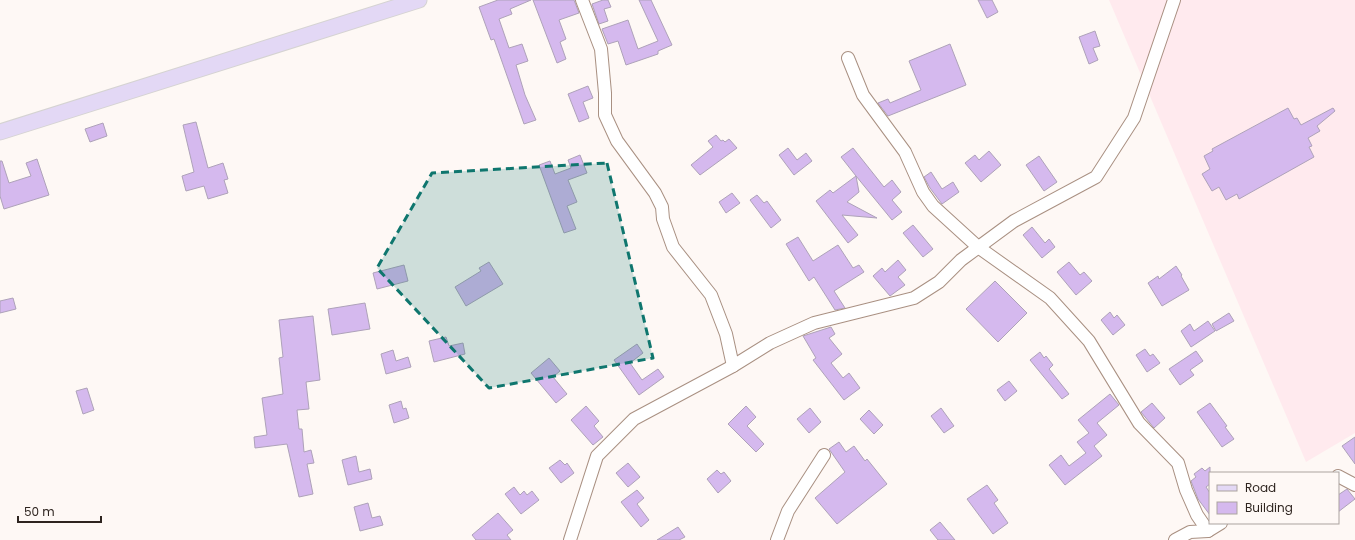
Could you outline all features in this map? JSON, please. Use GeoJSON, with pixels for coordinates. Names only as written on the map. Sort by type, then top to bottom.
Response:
{"type":"FeatureCollection","features":[{"type":"Feature","properties":{"kind":"main road"},"geometry":{"type":"LineString","coordinates":[[0,132],[419,0]]}},
{"type":"Feature","properties":{"kind":"street"},"geometry":{"type":"LineString","coordinates":[[582,0],[601,49],[605,93],[605,115],[617,141],[655,193],[662,207],[663,219],[673,247],[711,295],[726,334],[733,366]]}},
{"type":"Feature","properties":{"kind":"street"},"geometry":{"type":"LineString","coordinates":[[570,540],[596,456],[634,419],[733,366],[770,343],[814,323],[914,298],[939,282],[961,260],[1014,221],[1096,177],[1134,118],[1174,0]]}},
{"type":"Feature","properties":{"kind":"street"},"geometry":{"type":"LineString","coordinates":[[848,58],[863,95],[904,152],[923,192],[932,206],[978,247],[1050,298],[1089,341],[1139,423],[1178,463],[1186,490],[1197,515],[1208,531]]}},
{"type":"Feature","properties":{"kind":"street"},"geometry":{"type":"LineString","coordinates":[[777,540],[788,511],[824,455]]}},
{"type":"Feature","properties":{"kind":"street"},"geometry":{"type":"LineString","coordinates":[[1339,477],[1355,485]]}},
{"type":"Feature","properties":{"kind":"street"},"geometry":{"type":"LineString","coordinates":[[1175,540],[1190,532],[1208,531],[1219,524]]}},
{"type":"Feature","properties":{"kind":"highlighted area"},"geometry":{"type":"Polygon","coordinates":[[[607,163],[653,358],[489,388],[377,268],[432,173],[607,163]]]}},
{"type":"Feature","properties":{"kind":"shaded area"},"geometry":{"type":"Polygon","coordinates":[[[1109,0],[1355,0],[1355,433],[1306,462],[1109,0]]]}},
{"type":"Feature","properties":{"kind":"building"},"geometry":{"type":"Polygon","coordinates":[[[498,0],[531,0],[510,9],[512,14],[499,19],[509,48],[522,44],[528,61],[516,65],[525,95],[536,120],[524,124],[494,39],[491,40],[479,7],[498,0]]]}},
{"type":"Feature","properties":{"kind":"building"},"geometry":{"type":"Polygon","coordinates":[[[533,0],[574,0],[579,13],[559,20],[566,39],[560,42],[566,59],[557,63],[533,0]]]}},
{"type":"Feature","properties":{"kind":"building"},"geometry":{"type":"Polygon","coordinates":[[[603,0],[608,0],[611,7],[604,9],[608,21],[599,24],[592,4],[603,0]]]}},
{"type":"Feature","properties":{"kind":"building"},"geometry":{"type":"Polygon","coordinates":[[[639,0],[651,0],[672,45],[658,51],[658,54],[626,65],[618,41],[608,44],[602,29],[628,20],[638,49],[658,41],[639,0]]]}},
{"type":"Feature","properties":{"kind":"building"},"geometry":{"type":"Polygon","coordinates":[[[978,0],[992,0],[998,12],[987,18],[978,0]]]}},
{"type":"Feature","properties":{"kind":"building"},"geometry":{"type":"Polygon","coordinates":[[[1095,31],[1100,46],[1093,48],[1098,60],[1089,64],[1079,37],[1095,31]]]}},
{"type":"Feature","properties":{"kind":"building"},"geometry":{"type":"Polygon","coordinates":[[[950,44],[966,85],[888,116],[878,103],[888,99],[890,103],[921,90],[909,61],[950,44]]]}},
{"type":"Feature","properties":{"kind":"building"},"geometry":{"type":"Polygon","coordinates":[[[588,86],[593,98],[583,102],[589,118],[579,122],[568,94],[588,86]]]}},
{"type":"Feature","properties":{"kind":"building"},"geometry":{"type":"Polygon","coordinates":[[[1288,108],[1294,119],[1297,118],[1301,125],[1333,108],[1335,111],[1317,126],[1320,131],[1308,138],[1312,146],[1309,147],[1314,157],[1239,199],[1237,194],[1226,200],[1219,187],[1212,191],[1202,174],[1210,169],[1204,156],[1213,151],[1212,149],[1288,108]]]}},
{"type":"Feature","properties":{"kind":"building"},"geometry":{"type":"Polygon","coordinates":[[[196,122],[208,168],[223,163],[228,179],[224,180],[228,193],[208,199],[204,186],[186,191],[182,176],[194,172],[183,125],[196,122]]]}},
{"type":"Feature","properties":{"kind":"building"},"geometry":{"type":"Polygon","coordinates":[[[103,123],[107,136],[90,142],[85,129],[103,123]]]}},
{"type":"Feature","properties":{"kind":"building"},"geometry":{"type":"Polygon","coordinates":[[[716,135],[721,141],[723,140],[725,142],[729,139],[737,148],[700,175],[691,165],[713,147],[708,141],[716,135]]]}},
{"type":"Feature","properties":{"kind":"building"},"geometry":{"type":"Polygon","coordinates":[[[788,148],[797,160],[806,153],[812,161],[794,175],[779,155],[788,148]]]}},
{"type":"Feature","properties":{"kind":"building"},"geometry":{"type":"Polygon","coordinates":[[[853,148],[884,187],[892,180],[901,192],[892,200],[902,212],[892,220],[841,157],[853,148]]]}},
{"type":"Feature","properties":{"kind":"building"},"geometry":{"type":"Polygon","coordinates":[[[989,151],[1001,165],[981,182],[965,163],[975,155],[979,160],[989,151]]]}},
{"type":"Feature","properties":{"kind":"building"},"geometry":{"type":"Polygon","coordinates":[[[580,155],[587,173],[568,180],[577,202],[567,206],[576,229],[564,233],[539,165],[550,161],[555,174],[571,168],[568,160],[580,155]]]}},
{"type":"Feature","properties":{"kind":"building"},"geometry":{"type":"Polygon","coordinates":[[[1039,156],[1057,182],[1044,191],[1026,165],[1039,156]]]}},
{"type":"Feature","properties":{"kind":"building"},"geometry":{"type":"Polygon","coordinates":[[[37,159],[49,195],[4,209],[0,196],[0,161],[2,161],[9,183],[31,176],[26,163],[37,159]]]}},
{"type":"Feature","properties":{"kind":"building"},"geometry":{"type":"Polygon","coordinates":[[[931,172],[942,189],[953,182],[959,192],[942,204],[924,177],[931,172]]]}},
{"type":"Feature","properties":{"kind":"building"},"geometry":{"type":"Polygon","coordinates":[[[856,176],[859,192],[847,202],[877,218],[842,215],[858,235],[848,243],[816,201],[830,190],[833,193],[856,176]]]}},
{"type":"Feature","properties":{"kind":"building"},"geometry":{"type":"Polygon","coordinates":[[[732,193],[740,203],[726,213],[719,202],[732,193]]]}},
{"type":"Feature","properties":{"kind":"building"},"geometry":{"type":"Polygon","coordinates":[[[757,195],[764,203],[767,201],[781,220],[771,228],[750,200],[757,195]]]}},
{"type":"Feature","properties":{"kind":"building"},"geometry":{"type":"Polygon","coordinates":[[[913,225],[933,249],[923,257],[903,233],[913,225]]]}},
{"type":"Feature","properties":{"kind":"building"},"geometry":{"type":"Polygon","coordinates":[[[1032,227],[1045,243],[1049,239],[1055,247],[1042,258],[1023,235],[1032,227]]]}},
{"type":"Feature","properties":{"kind":"building"},"geometry":{"type":"Polygon","coordinates":[[[798,237],[813,261],[838,245],[853,268],[859,265],[864,272],[834,291],[845,308],[835,310],[814,277],[809,281],[786,244],[798,237]]]}},
{"type":"Feature","properties":{"kind":"building"},"geometry":{"type":"Polygon","coordinates":[[[898,260],[906,270],[898,277],[905,285],[890,296],[873,276],[882,268],[885,272],[898,260]]]}},
{"type":"Feature","properties":{"kind":"building"},"geometry":{"type":"Polygon","coordinates":[[[489,262],[503,284],[466,306],[455,287],[481,271],[479,268],[489,262]]]}},
{"type":"Feature","properties":{"kind":"building"},"geometry":{"type":"Polygon","coordinates":[[[1069,262],[1080,275],[1084,272],[1092,281],[1076,295],[1057,272],[1069,262]]]}},
{"type":"Feature","properties":{"kind":"building"},"geometry":{"type":"Polygon","coordinates":[[[404,265],[408,281],[377,289],[373,273],[404,265]]]}},
{"type":"Feature","properties":{"kind":"building"},"geometry":{"type":"Polygon","coordinates":[[[1176,266],[1189,290],[1162,306],[1148,283],[1158,276],[1159,279],[1176,266]]]}},
{"type":"Feature","properties":{"kind":"building"},"geometry":{"type":"Polygon","coordinates":[[[995,281],[1027,313],[998,342],[966,309],[995,281]]]}},
{"type":"Feature","properties":{"kind":"building"},"geometry":{"type":"Polygon","coordinates":[[[13,298],[16,309],[0,313],[0,301],[13,298]]]}},
{"type":"Feature","properties":{"kind":"building"},"geometry":{"type":"Polygon","coordinates":[[[365,303],[370,329],[332,335],[328,309],[365,303]]]}},
{"type":"Feature","properties":{"kind":"building"},"geometry":{"type":"Polygon","coordinates":[[[1110,312],[1114,318],[1117,315],[1125,325],[1113,335],[1101,320],[1110,312]]]}},
{"type":"Feature","properties":{"kind":"building"},"geometry":{"type":"Polygon","coordinates":[[[1229,313],[1234,321],[1216,331],[1212,324],[1229,313]]]}},
{"type":"Feature","properties":{"kind":"building"},"geometry":{"type":"Polygon","coordinates":[[[313,316],[320,380],[306,382],[309,409],[297,410],[299,429],[302,429],[304,452],[311,450],[314,463],[307,464],[313,494],[299,497],[287,444],[255,448],[254,437],[267,435],[262,398],[283,394],[279,358],[283,357],[279,320],[313,316]]]}},
{"type":"Feature","properties":{"kind":"building"},"geometry":{"type":"Polygon","coordinates":[[[1208,321],[1215,331],[1191,347],[1181,331],[1190,324],[1194,331],[1208,321]]]}},
{"type":"Feature","properties":{"kind":"building"},"geometry":{"type":"Polygon","coordinates":[[[831,327],[835,334],[829,338],[842,354],[831,363],[843,378],[849,373],[860,388],[844,400],[813,360],[816,358],[803,336],[831,327]]]}},
{"type":"Feature","properties":{"kind":"building"},"geometry":{"type":"Polygon","coordinates":[[[446,337],[449,346],[463,343],[465,354],[434,362],[429,341],[446,337]]]}},
{"type":"Feature","properties":{"kind":"building"},"geometry":{"type":"Polygon","coordinates":[[[637,344],[643,353],[630,363],[642,380],[658,369],[664,377],[639,395],[614,360],[637,344]]]}},
{"type":"Feature","properties":{"kind":"building"},"geometry":{"type":"Polygon","coordinates":[[[1145,349],[1150,356],[1153,354],[1160,363],[1147,372],[1136,355],[1145,349]]]}},
{"type":"Feature","properties":{"kind":"building"},"geometry":{"type":"Polygon","coordinates":[[[393,350],[396,361],[408,357],[411,367],[386,374],[381,354],[393,350]]]}},
{"type":"Feature","properties":{"kind":"building"},"geometry":{"type":"Polygon","coordinates":[[[1196,351],[1203,361],[1190,370],[1194,375],[1180,385],[1169,369],[1196,351]]]}},
{"type":"Feature","properties":{"kind":"building"},"geometry":{"type":"Polygon","coordinates":[[[1040,352],[1044,358],[1046,356],[1053,365],[1049,369],[1069,394],[1062,399],[1030,360],[1040,352]]]}},
{"type":"Feature","properties":{"kind":"building"},"geometry":{"type":"Polygon","coordinates":[[[549,358],[560,371],[553,377],[567,394],[556,403],[531,373],[549,358]]]}},
{"type":"Feature","properties":{"kind":"building"},"geometry":{"type":"Polygon","coordinates":[[[1009,381],[1017,391],[1005,401],[997,390],[1009,381]]]}},
{"type":"Feature","properties":{"kind":"building"},"geometry":{"type":"Polygon","coordinates":[[[87,388],[94,410],[83,414],[76,391],[87,388]]]}},
{"type":"Feature","properties":{"kind":"building"},"geometry":{"type":"Polygon","coordinates":[[[1110,394],[1119,405],[1097,423],[1107,435],[1094,446],[1102,456],[1065,485],[1049,465],[1061,455],[1069,466],[1086,453],[1077,442],[1089,433],[1078,420],[1110,394]]]}},
{"type":"Feature","properties":{"kind":"building"},"geometry":{"type":"Polygon","coordinates":[[[401,401],[403,409],[406,408],[409,418],[394,423],[389,405],[401,401]]]}},
{"type":"Feature","properties":{"kind":"building"},"geometry":{"type":"Polygon","coordinates":[[[1152,403],[1165,418],[1154,428],[1141,412],[1152,403]]]}},
{"type":"Feature","properties":{"kind":"building"},"geometry":{"type":"Polygon","coordinates":[[[1210,403],[1227,426],[1225,427],[1234,439],[1222,447],[1197,412],[1210,403]]]}},
{"type":"Feature","properties":{"kind":"building"},"geometry":{"type":"Polygon","coordinates":[[[586,406],[599,421],[594,426],[603,437],[593,445],[571,420],[586,406]]]}},
{"type":"Feature","properties":{"kind":"building"},"geometry":{"type":"Polygon","coordinates":[[[746,406],[756,417],[747,426],[764,444],[756,452],[728,424],[746,406]]]}},
{"type":"Feature","properties":{"kind":"building"},"geometry":{"type":"Polygon","coordinates":[[[810,408],[821,422],[809,433],[797,419],[810,408]]]}},
{"type":"Feature","properties":{"kind":"building"},"geometry":{"type":"Polygon","coordinates":[[[941,408],[954,426],[944,433],[931,416],[941,408]]]}},
{"type":"Feature","properties":{"kind":"building"},"geometry":{"type":"Polygon","coordinates":[[[869,410],[883,425],[874,434],[860,419],[869,410]]]}},
{"type":"Feature","properties":{"kind":"building"},"geometry":{"type":"Polygon","coordinates":[[[1355,437],[1355,464],[1342,446],[1355,437]]]}},
{"type":"Feature","properties":{"kind":"building"},"geometry":{"type":"Polygon","coordinates":[[[839,442],[846,452],[854,446],[865,461],[867,459],[887,484],[837,524],[815,498],[845,472],[829,449],[839,442]]]}},
{"type":"Feature","properties":{"kind":"building"},"geometry":{"type":"Polygon","coordinates":[[[356,456],[359,472],[370,469],[372,479],[348,485],[342,460],[356,456]]]}},
{"type":"Feature","properties":{"kind":"building"},"geometry":{"type":"Polygon","coordinates":[[[560,460],[565,465],[567,463],[574,473],[561,483],[549,468],[560,460]]]}},
{"type":"Feature","properties":{"kind":"building"},"geometry":{"type":"Polygon","coordinates":[[[628,463],[640,477],[628,487],[616,473],[628,463]]]}},
{"type":"Feature","properties":{"kind":"building"},"geometry":{"type":"Polygon","coordinates":[[[1210,467],[1209,485],[1206,487],[1209,492],[1209,514],[1198,499],[1191,481],[1196,477],[1194,474],[1202,468],[1205,471],[1210,467]]]}},
{"type":"Feature","properties":{"kind":"building"},"geometry":{"type":"Polygon","coordinates":[[[717,470],[721,474],[724,472],[731,481],[718,493],[707,479],[717,470]]]}},
{"type":"Feature","properties":{"kind":"building"},"geometry":{"type":"Polygon","coordinates":[[[987,485],[998,500],[994,503],[1008,523],[993,534],[967,499],[987,485]]]}},
{"type":"Feature","properties":{"kind":"building"},"geometry":{"type":"Polygon","coordinates":[[[514,487],[520,495],[524,491],[527,495],[532,491],[539,500],[521,514],[505,494],[514,487]]]}},
{"type":"Feature","properties":{"kind":"building"},"geometry":{"type":"Polygon","coordinates":[[[1347,489],[1355,499],[1339,511],[1339,494],[1347,489]]]}},
{"type":"Feature","properties":{"kind":"building"},"geometry":{"type":"Polygon","coordinates":[[[637,490],[644,498],[637,504],[649,520],[641,527],[621,502],[637,490]]]}},
{"type":"Feature","properties":{"kind":"building"},"geometry":{"type":"Polygon","coordinates":[[[368,503],[372,518],[380,516],[383,525],[360,531],[354,507],[368,503]]]}},
{"type":"Feature","properties":{"kind":"building"},"geometry":{"type":"Polygon","coordinates":[[[498,513],[513,530],[507,535],[511,540],[476,540],[472,535],[498,513]]]}},
{"type":"Feature","properties":{"kind":"building"},"geometry":{"type":"Polygon","coordinates":[[[940,522],[955,540],[938,540],[930,530],[940,522]]]}},
{"type":"Feature","properties":{"kind":"building"},"geometry":{"type":"Polygon","coordinates":[[[678,527],[685,537],[679,540],[657,540],[678,527]]]}}]}
